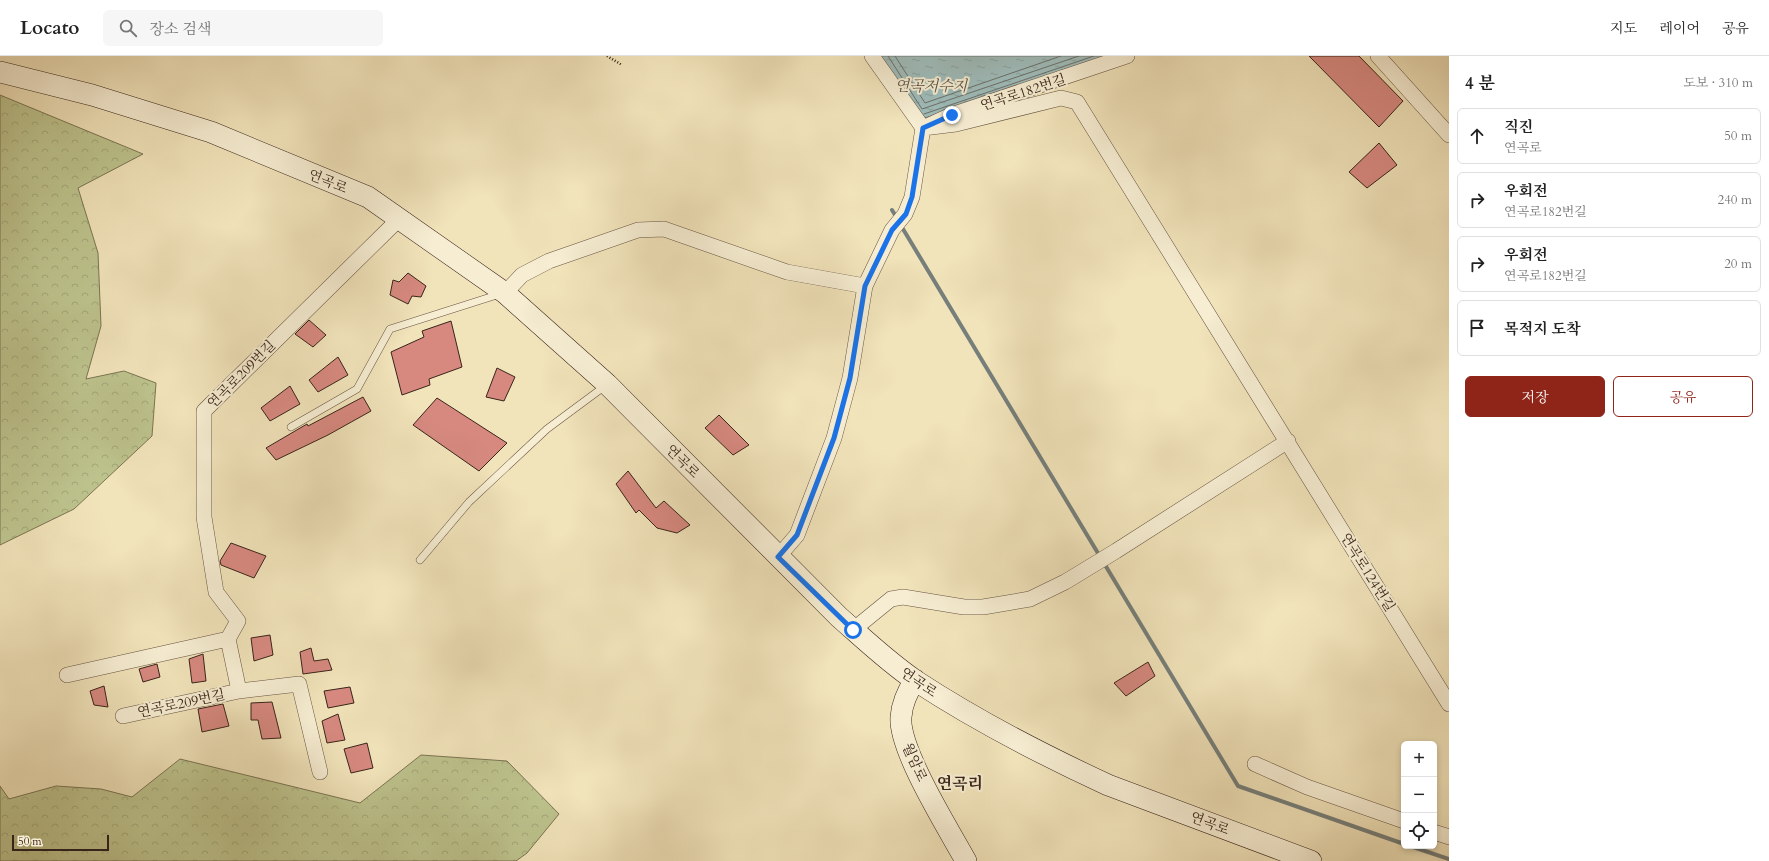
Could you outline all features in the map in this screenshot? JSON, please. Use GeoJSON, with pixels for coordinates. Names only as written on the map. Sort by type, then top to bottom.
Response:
{"type":"FeatureCollection","features":[{"type":"Feature","properties":{"kind":"street"},"geometry":{"type":"LineString","coordinates":[[778,557],[797,535],[834,438],[850,378],[865,286],[892,230],[906,214],[912,197],[923,128],[872,56]]}},
{"type":"Feature","properties":{"kind":"street","name":"연곡로182번길"},"geometry":{"type":"LineString","coordinates":[[923,128],[952,115],[1127,56]]}},
{"type":"Feature","properties":{"kind":"street"},"geometry":{"type":"LineString","coordinates":[[1378,56],[1449,135]]}},
{"type":"Feature","properties":{"kind":"street","name":"연곡로"},"geometry":{"type":"LineString","coordinates":[[0,72],[92,95],[211,132],[368,197],[505,293],[607,384],[778,557],[853,630],[877,651],[915,680],[1024,746],[1088,776],[1311,861]]}},
{"type":"Feature","properties":{"kind":"street","name":"연곡로124번길"},"geometry":{"type":"LineString","coordinates":[[923,128],[956,124],[1061,98],[1077,102],[1288,441],[1449,704]]}},
{"type":"Feature","properties":{"kind":"street","name":"연곡로209번길"},"geometry":{"type":"LineString","coordinates":[[238,691],[228,639],[238,621],[216,592],[204,516],[204,411],[399,219]]}},
{"type":"Feature","properties":{"kind":"street"},"geometry":{"type":"LineString","coordinates":[[505,293],[522,275],[549,261],[638,230],[664,229],[787,272],[865,286]]}},
{"type":"Feature","properties":{"kind":"street"},"geometry":{"type":"LineString","coordinates":[[853,630],[891,600],[903,597],[964,607],[983,607],[1030,599],[1065,582],[1116,551],[1288,441]]}},
{"type":"Feature","properties":{"kind":"street"},"geometry":{"type":"LineString","coordinates":[[67,676],[228,639]]}},
{"type":"Feature","properties":{"kind":"street","name":"월암로"},"geometry":{"type":"LineString","coordinates":[[915,680],[903,703],[900,718],[904,739],[918,771],[966,861]]}},
{"type":"Feature","properties":{"kind":"street","name":"연곡로209번길"},"geometry":{"type":"LineString","coordinates":[[123,716],[238,691],[299,684],[320,772]]}},
{"type":"Feature","properties":{"kind":"street"},"geometry":{"type":"LineString","coordinates":[[1255,764],[1307,787],[1401,820]]}},
{"type":"Feature","properties":{"kind":"street"},"geometry":{"type":"LineString","coordinates":[[1437,833],[1449,837]]}},
{"type":"Feature","properties":{"kind":"lane"},"geometry":{"type":"LineString","coordinates":[[291,427],[357,389],[390,329],[505,293]]}},
{"type":"Feature","properties":{"kind":"lane"},"geometry":{"type":"LineString","coordinates":[[420,560],[469,502],[541,434],[607,384]]}},
{"type":"Feature","properties":{"kind":"path"},"geometry":{"type":"LineString","coordinates":[[607,56],[622,65]]}},
{"type":"Feature","properties":{"kind":"green space"},"geometry":{"type":"Polygon","coordinates":[[[0,95],[143,154],[78,188],[98,253],[101,326],[86,379],[124,371],[156,383],[152,436],[74,509],[0,545],[0,95]]]}},
{"type":"Feature","properties":{"kind":"green space"},"geometry":{"type":"Polygon","coordinates":[[[421,755],[507,761],[559,814],[527,853],[516,861],[0,861],[0,786],[9,799],[56,786],[101,789],[132,797],[180,759],[360,803],[421,755]]]}},
{"type":"Feature","properties":{"kind":"water","name":"연곡저수지"},"geometry":{"type":"Polygon","coordinates":[[[878,56],[1107,56],[928,117],[917,119],[878,56]]]}},
{"type":"Feature","properties":{"kind":"building"},"geometry":{"type":"Polygon","coordinates":[[[1309,56],[1359,56],[1403,101],[1379,127],[1309,56]]]}},
{"type":"Feature","properties":{"kind":"building"},"geometry":{"type":"Polygon","coordinates":[[[1379,143],[1397,165],[1367,188],[1349,172],[1379,143]]]}},
{"type":"Feature","properties":{"kind":"building"},"geometry":{"type":"Polygon","coordinates":[[[408,273],[426,286],[421,297],[412,296],[408,304],[390,295],[393,280],[399,282],[408,273]]]}},
{"type":"Feature","properties":{"kind":"building"},"geometry":{"type":"Polygon","coordinates":[[[309,320],[326,335],[313,347],[295,334],[309,320]]]}},
{"type":"Feature","properties":{"kind":"building"},"geometry":{"type":"Polygon","coordinates":[[[451,321],[462,367],[429,379],[430,385],[402,395],[391,352],[424,337],[422,331],[451,321]]]}},
{"type":"Feature","properties":{"kind":"building"},"geometry":{"type":"Polygon","coordinates":[[[338,357],[348,375],[318,392],[309,380],[338,357]]]}},
{"type":"Feature","properties":{"kind":"building"},"geometry":{"type":"Polygon","coordinates":[[[497,368],[515,377],[504,401],[486,397],[497,368]]]}},
{"type":"Feature","properties":{"kind":"building"},"geometry":{"type":"Polygon","coordinates":[[[290,386],[300,404],[270,421],[261,408],[290,386]]]}},
{"type":"Feature","properties":{"kind":"building"},"geometry":{"type":"Polygon","coordinates":[[[363,397],[371,411],[328,435],[276,460],[266,448],[307,424],[308,426],[363,397]]]}},
{"type":"Feature","properties":{"kind":"building"},"geometry":{"type":"Polygon","coordinates":[[[437,398],[507,443],[479,471],[413,425],[437,398]]]}},
{"type":"Feature","properties":{"kind":"building"},"geometry":{"type":"Polygon","coordinates":[[[719,415],[749,445],[733,455],[705,428],[719,415]]]}},
{"type":"Feature","properties":{"kind":"building"},"geometry":{"type":"Polygon","coordinates":[[[628,471],[656,508],[664,501],[690,525],[677,533],[657,528],[639,510],[636,513],[616,484],[628,471]]]}},
{"type":"Feature","properties":{"kind":"building"},"geometry":{"type":"Polygon","coordinates":[[[231,543],[266,556],[254,578],[221,565],[220,561],[231,543]]]}},
{"type":"Feature","properties":{"kind":"building"},"geometry":{"type":"Polygon","coordinates":[[[270,635],[273,655],[254,661],[251,638],[270,635]]]}},
{"type":"Feature","properties":{"kind":"building"},"geometry":{"type":"Polygon","coordinates":[[[311,648],[314,661],[328,659],[332,670],[303,674],[300,652],[311,648]]]}},
{"type":"Feature","properties":{"kind":"building"},"geometry":{"type":"Polygon","coordinates":[[[203,654],[206,681],[192,683],[189,659],[203,654]]]}},
{"type":"Feature","properties":{"kind":"building"},"geometry":{"type":"Polygon","coordinates":[[[1148,662],[1155,676],[1126,696],[1114,683],[1148,662]]]}},
{"type":"Feature","properties":{"kind":"building"},"geometry":{"type":"Polygon","coordinates":[[[157,664],[160,677],[143,682],[139,669],[157,664]]]}},
{"type":"Feature","properties":{"kind":"building"},"geometry":{"type":"Polygon","coordinates":[[[104,686],[108,707],[94,705],[90,691],[104,686]]]}},
{"type":"Feature","properties":{"kind":"building"},"geometry":{"type":"Polygon","coordinates":[[[350,687],[354,703],[328,708],[324,691],[350,687]]]}},
{"type":"Feature","properties":{"kind":"building"},"geometry":{"type":"Polygon","coordinates":[[[272,702],[281,738],[262,739],[258,720],[251,720],[251,703],[272,702]]]}},
{"type":"Feature","properties":{"kind":"building"},"geometry":{"type":"Polygon","coordinates":[[[223,704],[229,726],[202,732],[198,709],[223,704]]]}},
{"type":"Feature","properties":{"kind":"building"},"geometry":{"type":"Polygon","coordinates":[[[338,714],[345,740],[327,743],[322,721],[338,714]]]}},
{"type":"Feature","properties":{"kind":"building"},"geometry":{"type":"Polygon","coordinates":[[[367,743],[373,768],[351,773],[344,749],[367,743]]]}},
{"type":"Feature","properties":{"kind":"waterway"},"geometry":{"type":"LineString","coordinates":[[892,210],[897,218]]}},
{"type":"Feature","properties":{"kind":"waterway"},"geometry":{"type":"LineString","coordinates":[[900,224],[1238,786],[1401,843]]}},
{"type":"Feature","properties":{"kind":"waterway"},"geometry":{"type":"LineString","coordinates":[[1419,849],[1449,859]]}},
{"type":"Feature","properties":{"kind":"district","name":"연곡리"},"geometry":{"type":"Point","coordinates":[960,783]}},
{"type":"Feature","properties":{"kind":"route"},"geometry":{"type":"LineString","coordinates":[[853,630],[778,557],[797,535],[834,438],[850,378],[865,286],[892,230],[906,214],[912,197],[923,128],[952,115]]}}]}
